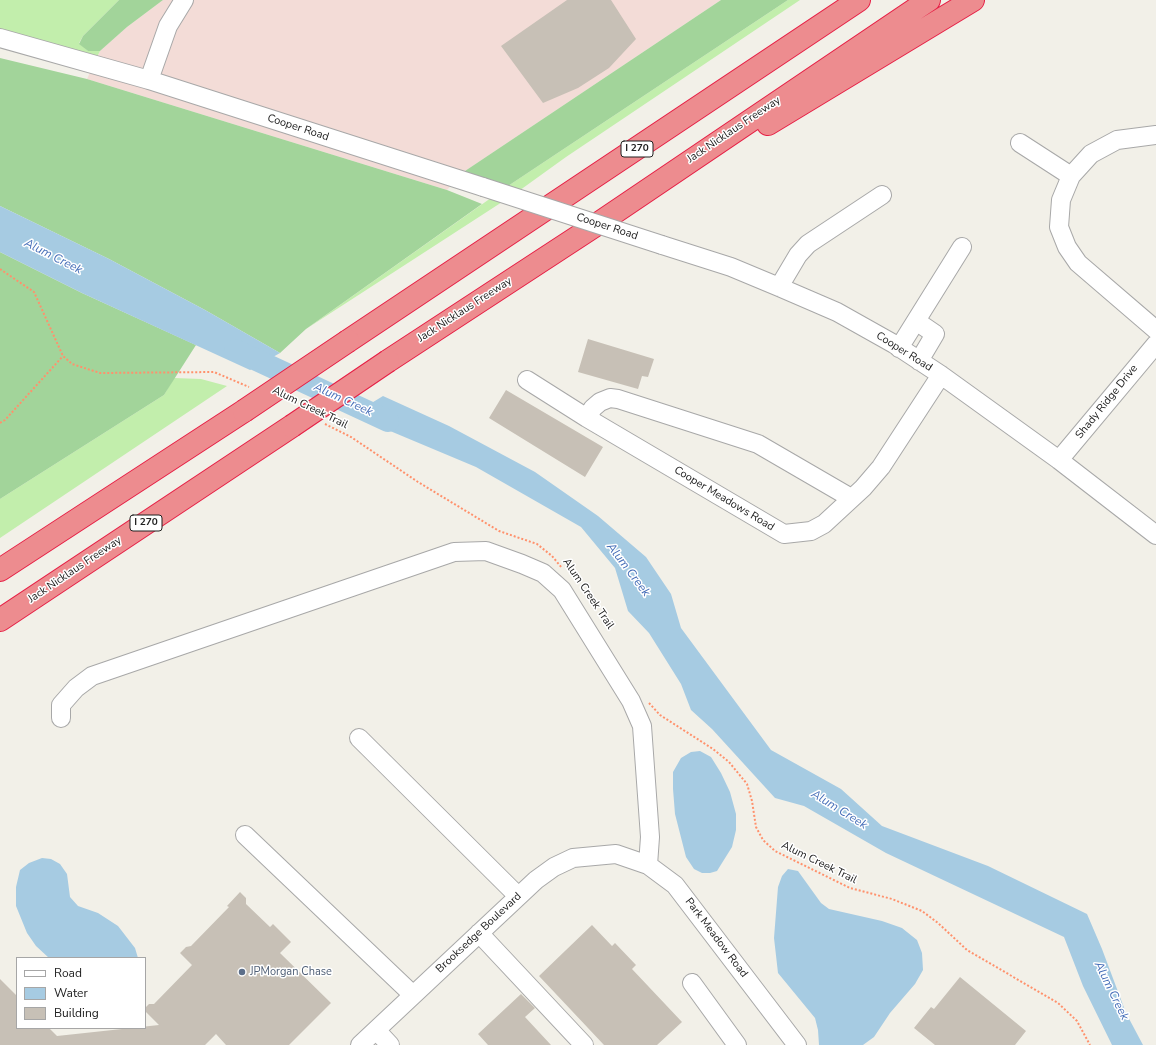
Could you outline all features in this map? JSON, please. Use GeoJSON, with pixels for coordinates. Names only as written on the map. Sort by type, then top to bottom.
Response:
{"type":"FeatureCollection","features":[{"type":"Feature","properties":{"kind":"highway"},"geometry":{"type":"LineString","coordinates":[[825,23],[855,0]]}},
{"type":"Feature","properties":{"kind":"highway","name":"I 270"},"geometry":{"type":"LineString","coordinates":[[0,570],[244,411],[859,0]]}},
{"type":"Feature","properties":{"kind":"highway","name":"Jack Nicklaus Freeway"},"geometry":{"type":"LineString","coordinates":[[0,620],[651,187],[929,0]]}},
{"type":"Feature","properties":{"kind":"highway"},"geometry":{"type":"LineString","coordinates":[[651,187],[770,123],[973,0]]}},
{"type":"Feature","properties":{"kind":"street"},"geometry":{"type":"LineString","coordinates":[[149,80],[168,26],[184,0]]}},
{"type":"Feature","properties":{"kind":"street","name":"Cooper Road"},"geometry":{"type":"LineString","coordinates":[[0,38],[149,80],[662,244],[730,267],[779,287],[837,312],[919,360],[1059,460],[1156,535]]}},
{"type":"Feature","properties":{"kind":"street"},"geometry":{"type":"LineString","coordinates":[[1156,135],[1117,140],[1103,146],[1091,154],[1071,176],[1061,200],[1059,226],[1067,246],[1078,263],[1156,330]]}},
{"type":"Feature","properties":{"kind":"street"},"geometry":{"type":"LineString","coordinates":[[1020,143],[1071,176]]}},
{"type":"Feature","properties":{"kind":"street"},"geometry":{"type":"LineString","coordinates":[[779,287],[798,254],[808,244],[882,195]]}},
{"type":"Feature","properties":{"kind":"street"},"geometry":{"type":"LineString","coordinates":[[899,348],[962,247]]}},
{"type":"Feature","properties":{"kind":"street"},"geometry":{"type":"LineString","coordinates":[[916,321],[935,334],[919,360]]}},
{"type":"Feature","properties":{"kind":"street","name":"Shady Ridge Drive"},"geometry":{"type":"LineString","coordinates":[[1059,460],[1156,344]]}},
{"type":"Feature","properties":{"kind":"street","name":"Cooper Meadows Road"},"geometry":{"type":"LineString","coordinates":[[527,380],[587,418],[784,534],[811,531],[824,524],[851,498],[881,467],[941,375]]}},
{"type":"Feature","properties":{"kind":"street"},"geometry":{"type":"LineString","coordinates":[[587,418],[593,408],[600,402],[610,398],[618,399],[758,444],[851,498]]}},
{"type":"Feature","properties":{"kind":"street"},"geometry":{"type":"LineString","coordinates":[[61,718],[61,706],[76,688],[92,676],[454,552],[486,551],[543,573],[562,590],[631,701],[642,726],[650,837],[648,865]]}},
{"type":"Feature","properties":{"kind":"street"},"geometry":{"type":"LineString","coordinates":[[359,738],[518,896]]}},
{"type":"Feature","properties":{"kind":"street"},"geometry":{"type":"LineString","coordinates":[[245,835],[413,995]]}},
{"type":"Feature","properties":{"kind":"street","name":"Park Meadow Road"},"geometry":{"type":"LineString","coordinates":[[616,854],[648,865],[675,885],[797,1045]]}},
{"type":"Feature","properties":{"kind":"street","name":"Brooksedge Boulevard"},"geometry":{"type":"LineString","coordinates":[[360,1045],[536,880],[554,867],[573,858],[616,854]]}},
{"type":"Feature","properties":{"kind":"street"},"geometry":{"type":"LineString","coordinates":[[479,933],[584,1045]]}},
{"type":"Feature","properties":{"kind":"street"},"geometry":{"type":"LineString","coordinates":[[692,983],[737,1045]]}},
{"type":"Feature","properties":{"kind":"street"},"geometry":{"type":"LineString","coordinates":[[376,1030],[390,1045]]}},
{"type":"Feature","properties":{"kind":"path"},"geometry":{"type":"LineString","coordinates":[[0,269],[34,292],[63,356],[72,364],[100,372],[214,372],[253,389]]}},
{"type":"Feature","properties":{"kind":"path"},"geometry":{"type":"LineString","coordinates":[[0,423],[5,420],[63,356]]}},
{"type":"Feature","properties":{"kind":"path","name":"Alum Creek Trail"},"geometry":{"type":"LineString","coordinates":[[323,423],[351,437],[418,482],[499,531],[537,544],[552,556],[565,574]]}},
{"type":"Feature","properties":{"kind":"path","name":"Alum Creek Trail"},"geometry":{"type":"LineString","coordinates":[[648,702],[660,715],[713,748],[738,773],[747,784],[752,801],[756,827],[763,840],[775,851],[850,888],[892,900],[922,912],[938,923],[967,950],[1058,1004],[1077,1021],[1090,1045]]}},
{"type":"Feature","properties":{"kind":"shaded area"},"geometry":{"type":"Polygon","coordinates":[[[163,0],[721,0],[462,173],[447,190],[87,79],[100,51],[127,27],[163,0]]]}},
{"type":"Feature","properties":{"kind":"green space"},"geometry":{"type":"Polygon","coordinates":[[[0,0],[119,0],[83,36],[79,43],[88,51],[100,51],[97,57],[0,31],[0,0]]]}},
{"type":"Feature","properties":{"kind":"green space"},"geometry":{"type":"Polygon","coordinates":[[[119,0],[163,0],[127,27],[100,51],[88,51],[79,44],[83,36],[119,0]]]}},
{"type":"Feature","properties":{"kind":"green space"},"geometry":{"type":"Polygon","coordinates":[[[721,0],[788,0],[505,188],[462,173],[721,0]]]}},
{"type":"Feature","properties":{"kind":"green space"},"geometry":{"type":"Polygon","coordinates":[[[788,0],[800,0],[566,157],[516,193],[306,329],[505,188],[788,0]]]}},
{"type":"Feature","properties":{"kind":"green space"},"geometry":{"type":"Polygon","coordinates":[[[0,58],[87,79],[447,190],[482,204],[306,329],[280,353],[205,310],[109,259],[0,206],[0,58]]]}},
{"type":"Feature","properties":{"kind":"green space"},"geometry":{"type":"Polygon","coordinates":[[[0,252],[82,293],[196,345],[164,395],[0,499],[0,252]]]}},
{"type":"Feature","properties":{"kind":"green space"},"geometry":{"type":"Polygon","coordinates":[[[174,378],[201,379],[227,386],[0,538],[0,499],[164,395],[174,378]]]}},
{"type":"Feature","properties":{"kind":"water"},"geometry":{"type":"Polygon","coordinates":[[[0,206],[109,259],[205,310],[280,353],[250,370],[82,293],[0,252],[0,206]]]}},
{"type":"Feature","properties":{"kind":"water"},"geometry":{"type":"Polygon","coordinates":[[[383,396],[449,426],[535,472],[598,516],[646,557],[671,594],[681,628],[771,750],[841,789],[882,826],[988,866],[1087,914],[1126,1013],[1143,1045],[1112,1045],[1083,986],[1064,937],[886,853],[804,806],[775,798],[712,729],[691,710],[681,684],[649,633],[628,611],[615,568],[581,527],[476,467],[352,415],[383,396]]]}},
{"type":"Feature","properties":{"kind":"water"},"geometry":{"type":"Polygon","coordinates":[[[700,751],[711,757],[721,773],[730,792],[736,814],[736,830],[732,847],[717,871],[710,873],[702,873],[694,869],[686,857],[675,814],[673,772],[681,758],[691,752],[700,751]]]}},
{"type":"Feature","properties":{"kind":"water"},"geometry":{"type":"Polygon","coordinates":[[[42,858],[51,859],[60,864],[67,874],[70,897],[78,906],[98,913],[118,926],[135,948],[138,957],[48,957],[36,946],[27,933],[16,906],[16,887],[20,870],[29,863],[42,858]]]}},
{"type":"Feature","properties":{"kind":"water"},"geometry":{"type":"Polygon","coordinates":[[[788,869],[798,871],[821,903],[829,909],[882,921],[902,928],[917,940],[922,953],[923,970],[915,984],[890,1013],[874,1037],[863,1045],[819,1045],[818,1030],[815,1018],[778,973],[774,938],[778,887],[782,876],[788,869]]]}},
{"type":"Feature","properties":{"kind":"building"},"geometry":{"type":"Polygon","coordinates":[[[567,0],[611,0],[636,39],[609,68],[578,88],[543,103],[501,46],[567,0]]]}},
{"type":"Feature","properties":{"kind":"building"},"geometry":{"type":"Polygon","coordinates":[[[588,339],[654,359],[648,377],[642,376],[638,389],[578,372],[588,339]]]}},
{"type":"Feature","properties":{"kind":"building"},"geometry":{"type":"Polygon","coordinates":[[[506,390],[603,447],[585,477],[489,418],[506,390]]]}},
{"type":"Feature","properties":{"kind":"building","name":"JPMorgan Chase"},"geometry":{"type":"Polygon","coordinates":[[[240,892],[246,898],[246,904],[270,927],[273,924],[291,942],[280,953],[331,1003],[289,1045],[226,1045],[216,1034],[205,1045],[0,1045],[0,979],[16,995],[16,1029],[50,1029],[57,1036],[122,1029],[146,1029],[146,1026],[159,1025],[146,1012],[146,1007],[149,1004],[154,1004],[192,965],[180,953],[186,947],[191,946],[229,907],[227,906],[240,892]]]}},
{"type":"Feature","properties":{"kind":"building"},"geometry":{"type":"Polygon","coordinates":[[[592,925],[612,946],[615,943],[636,965],[632,969],[682,1022],[657,1045],[604,1045],[539,976],[592,925]]]}},
{"type":"Feature","properties":{"kind":"building"},"geometry":{"type":"Polygon","coordinates":[[[960,977],[1026,1031],[1015,1045],[935,1045],[914,1028],[931,1007],[934,1009],[960,977]]]}},
{"type":"Feature","properties":{"kind":"building"},"geometry":{"type":"Polygon","coordinates":[[[521,994],[535,1008],[525,1017],[551,1045],[488,1045],[478,1034],[521,994]]]}},
{"type":"Feature","properties":{"kind":"waterway","name":"Alum Creek"},"geometry":{"type":"LineString","coordinates":[[235,350],[388,421]]}},
{"type":"Feature","properties":{"kind":"place","name":"JPMorgan Chase"},"geometry":{"type":"Point","coordinates":[242,972]}}]}
